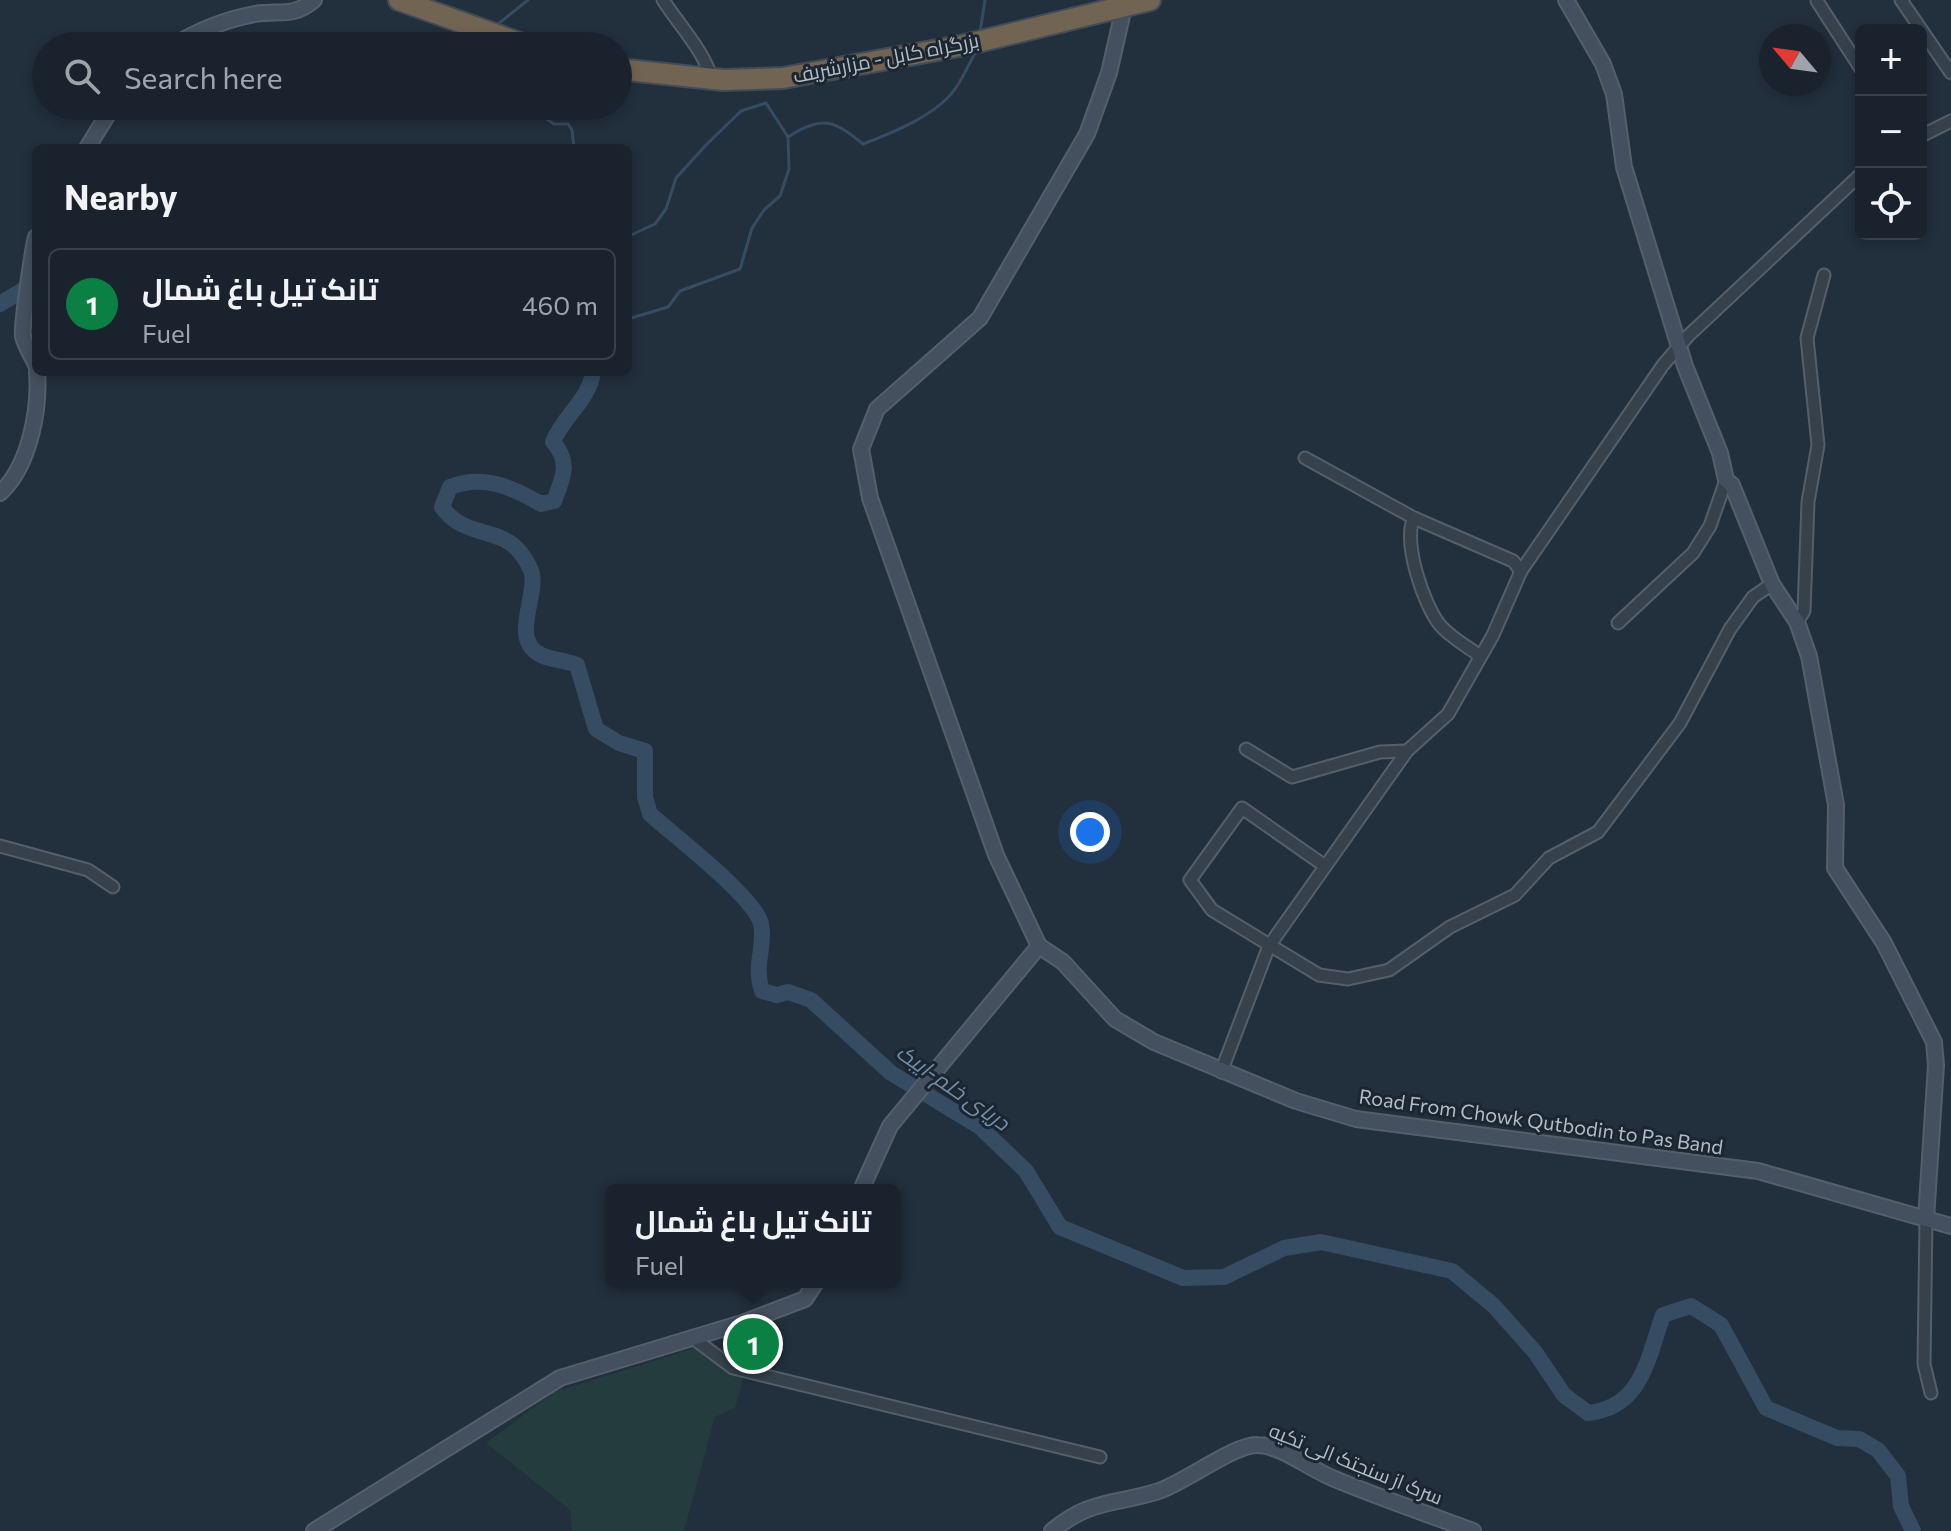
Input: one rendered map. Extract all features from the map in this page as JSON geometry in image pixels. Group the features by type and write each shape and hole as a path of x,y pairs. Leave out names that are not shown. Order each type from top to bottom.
{"highway":[{"path":"399,0 489,32"},
{"name":"بزرگراه کابل - مزارشریف","path":"632,71 712,80 783,78 965,45 1150,0"}],"main road":[{"path":"202,32 255,14 300,12 314,0"},
{"path":"1566,0 1603,64 1614,94 1624,167 1682,347 1685,366 1720,453 1726,480 1732,485 1772,584 1797,622 1809,656 1836,805 1835,868 1884,943 1934,1042 1936,1065 1926,1219"},
{"path":"864,1184 890,1126 1039,946 996,855 870,498 861,449 877,409 980,318 988,305 1087,134 1109,73 1124,7"},
{"path":"89,144 104,120"},
{"path":"32,265 29,296 22,318 23,336 32,356"},
{"path":"0,493 16,477 40,399 37,376"},
{"name":"Road From Chowk Qutbodin to Pas Band","path":"1039,946 1063,962 1115,1019 1154,1042 1221,1072 1356,1119 1758,1171 1951,1226"},
{"path":"314,1531 560,1378 693,1338 805,1299 812,1288"},
{"name":"سرک از سنجتک الی تکیه","path":"1052,1531 1068,1518 1098,1503 1138,1498 1164,1489 1208,1469 1235,1450 1258,1444 1354,1487 1473,1531"}],"street":[{"path":"663,0 696,51 707,62 712,80"},
{"path":"1901,0 1951,73"},
{"path":"1817,1 1855,60"},
{"path":"1927,133 1951,121"},
{"path":"1221,1072 1269,946 1407,751 1448,714 1493,635 1521,571 1663,365 1682,347 1688,336 1855,180"},
{"path":"1797,622 1804,611 1808,502 1818,445 1807,338 1824,275"},
{"path":"1305,458 1414,518 1513,561 1521,571"},
{"path":"1618,623 1693,553 1710,526 1726,480"},
{"path":"1414,518 1410,526 1413,556 1422,590 1440,625 1480,656"},
{"path":"1325,866 1242,808 1190,880 1212,910 1319,975 1348,979 1389,970 1450,927 1515,895 1549,858 1598,832 1680,723 1730,629 1753,597 1772,584"},
{"path":"1246,749 1292,777 1380,752 1407,751"},
{"path":"0,846 88,870 113,887"},
{"path":"1926,1219 1924,1364 1931,1393"},
{"path":"693,1338 733,1368 1100,1457"}],"green space":[{"path":"705,1345 744,1376 735,1408 715,1417 684,1531 572,1531 570,1510 486,1443 554,1392"}],"waterway":[{"path":"498,24 528,0"},
{"path":"980,32 985,0"},
{"path":"632,318 668,307 680,291 740,269 752,228 764,210 780,196 789,169 788,137 810,125 827,123 844,130 863,144 900,129 926,115 947,98 961,80 976,51"},
{"path":"632,235 655,224 666,209 676,178 741,111 766,103 788,137"},
{"path":"548,120 554,124 568,124 574,144"},
{"name":"دریای خلم-ایبک","path":"0,304 32,284"},
{"name":"دریای خلم-ایبک","path":"592,376 586,392 553,442 564,463 554,501 541,504 497,484 474,482 450,487 442,507 460,524 503,539 520,552 529,566 533,584 527,639 541,655 577,665 596,729 619,743 645,751 645,797 650,814 729,883 755,912 762,932 759,972 762,991 777,995 788,992 811,1000 891,1073 980,1127 1026,1171 1060,1227 1183,1278 1224,1277 1284,1248 1321,1242 1452,1271 1494,1306 1535,1352 1564,1395 1588,1413 1606,1409 1631,1391 1640,1379 1663,1315 1691,1306 1721,1325 1766,1408 1837,1438 1859,1439 1878,1450 1898,1476 1901,1506 1913,1531"}],"place":[{"name":"تانک تیل باغ شمال","path":"753,1344"}]}
